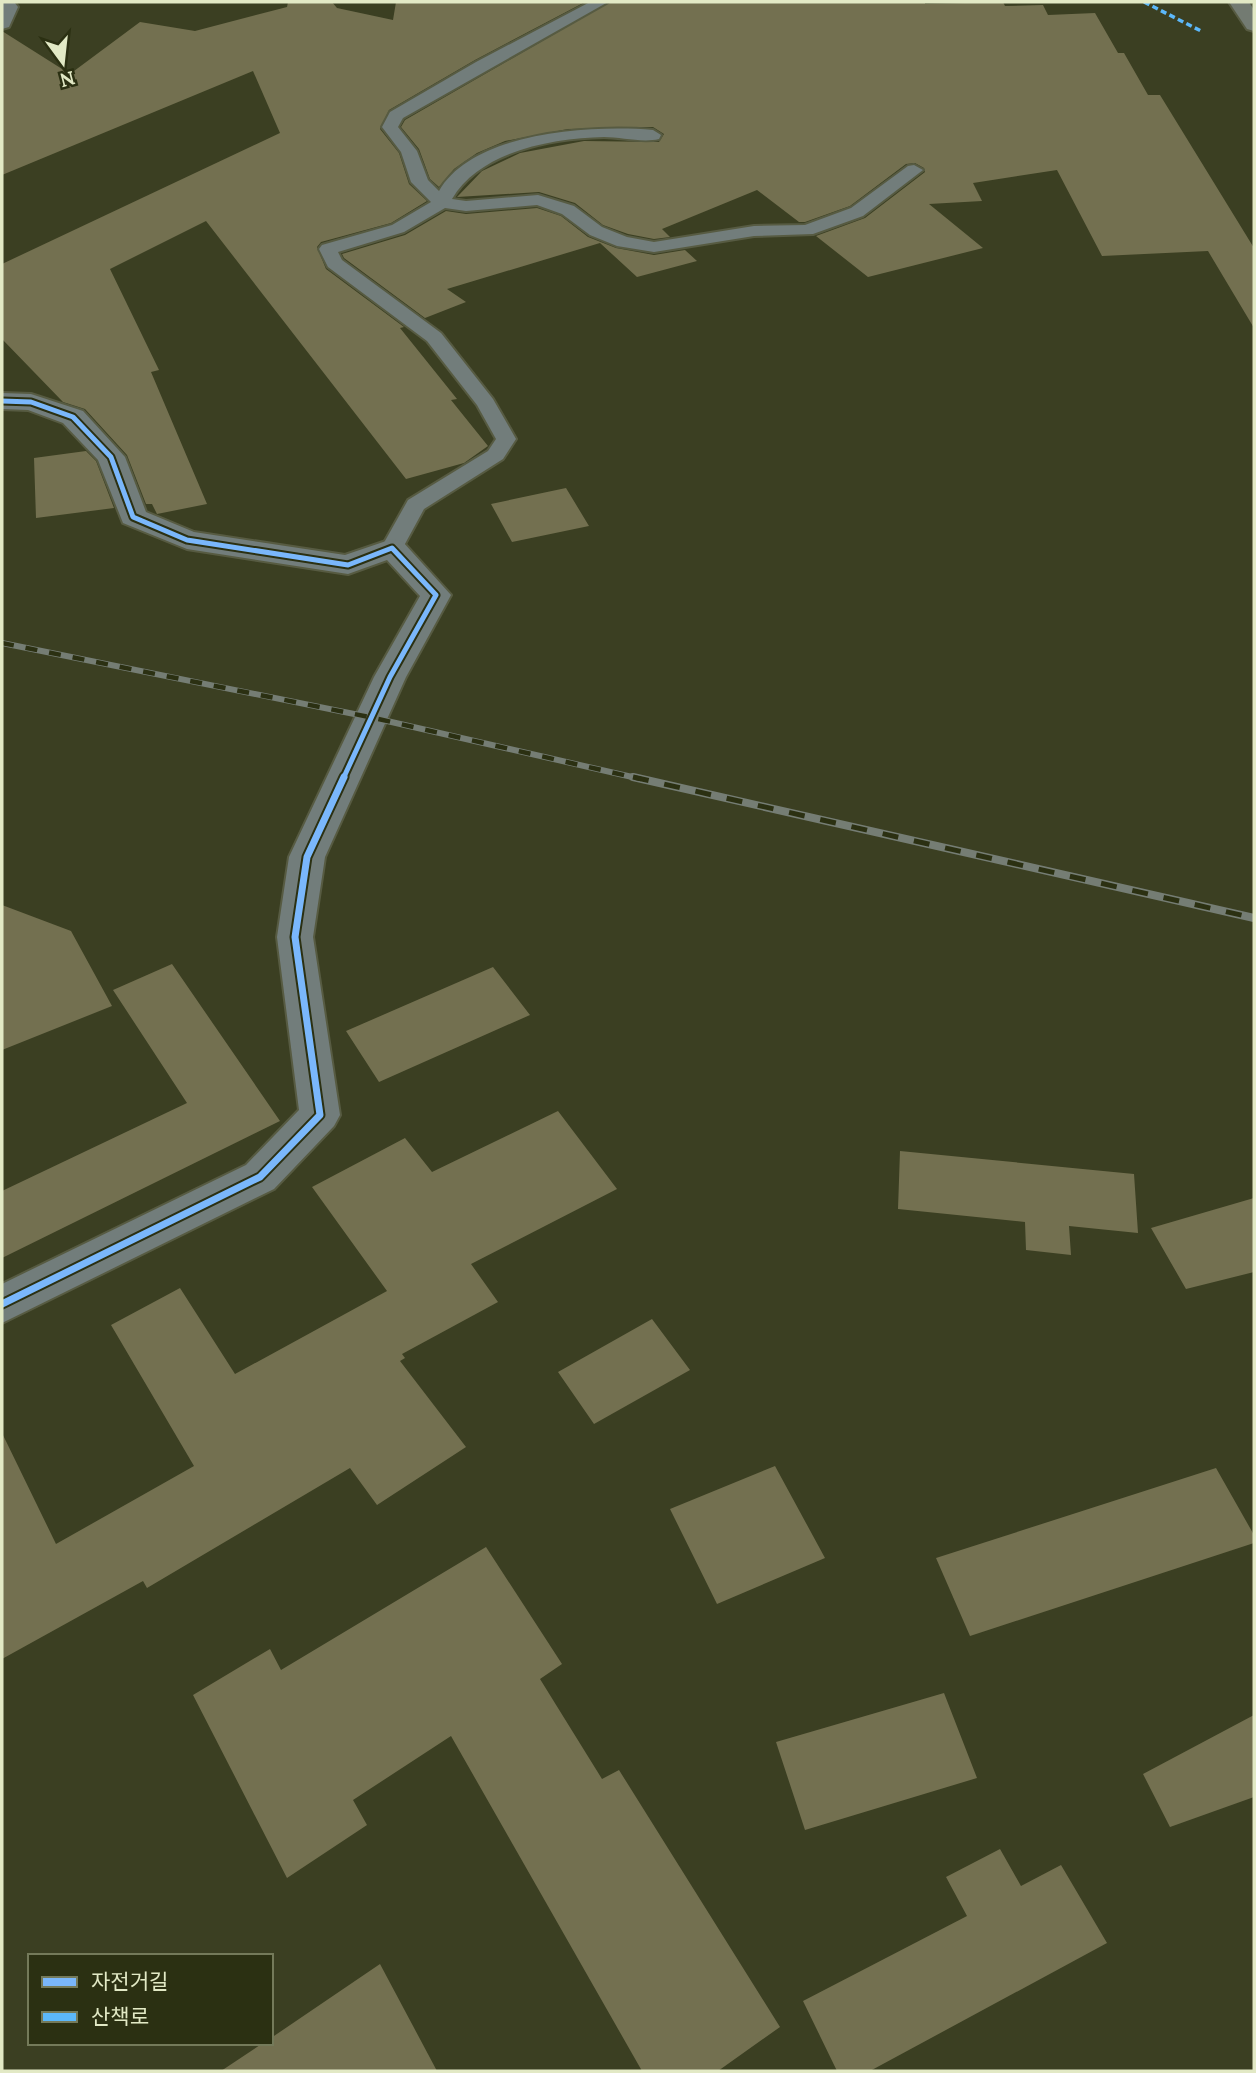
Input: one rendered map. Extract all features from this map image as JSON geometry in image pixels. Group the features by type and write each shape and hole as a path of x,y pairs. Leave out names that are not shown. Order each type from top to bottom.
{"main road":[{"path":"1239,2 1254,25"}],"street":[{"path":"2,401 31,402 73,417 111,457 133,516 187,540 348,565 392,548 436,595 390,677 307,857 295,937 320,1115 260,1177 2,1304"}],"lane":[{"path":"601,2 396,115 390,127 409,151 420,181 441,202 466,206 538,200 568,210 596,231 623,242 653,247 754,231 807,230 857,212 914,170"},
{"path":"392,548 416,505 496,455 506,439 486,403 434,337 334,263 328,249 416,220 441,202 455,179 480,162 519,144 618,131 653,135"}],"building":[{"path":"288,2 332,2 337,8 393,20 396,2 585,2 475,60 389,110 380,129 399,153 409,184 427,201 391,223 321,242 317,247 326,269 404,327 400,328 457,399 451,400 488,446 464,463 406,479 206,221 110,269 159,370 151,372 207,504 157,514 152,504 146,504 127,455 85,409 63,402 2,339 2,264 280,133 253,71 2,175 2,31 70,74 140,22 195,31 287,7"},
{"path":"610,2 1003,2 1005,6 1043,5 1048,15 1095,13 1118,53 1124,53 1148,95 1160,95 1254,248 1254,328 1208,251 1102,256 1057,170 973,183 982,201 929,204 983,248 868,277 816,236 865,218 925,172 924,168 915,163 906,164 850,206 805,222 799,222 757,190 662,229 670,237 654,239 603,225 575,203 539,192 457,197 482,171 520,153 584,141 659,142 664,134 653,127 568,129 505,141 477,153 454,169 439,187 430,179 419,149 401,127 405,120"},
{"path":"537,208 561,216 588,237 616,248 654,255 685,250 697,261 637,277 600,243 447,289 466,302 425,318 342,254 405,235 446,211 466,214"},
{"path":"86,451 96,461 114,508 36,518 34,458"},
{"path":"566,488 589,526 512,542 491,504"},
{"path":"2,905 71,931 112,1006 2,1050"},
{"path":"172,964 280,1121 2,1258 2,1191 187,1103 113,990"},
{"path":"493,967 530,1015 379,1082 346,1031"},
{"path":"558,1111 617,1189 471,1264 498,1302 402,1354 405,1358 400,1361 466,1447 377,1505 350,1468 147,1588 143,1581 2,1659 2,1433 56,1544 194,1466 111,1325 180,1288 235,1374 387,1291 312,1187 405,1138 432,1172"},
{"path":"900,1151 1134,1174 1138,1233 1069,1226 1071,1255 1026,1250 1025,1222 898,1209"},
{"path":"1254,1198 1254,1272 1186,1289 1151,1228"},
{"path":"652,1319 690,1370 594,1424 558,1372"},
{"path":"775,1466 825,1558 717,1604 670,1509"},
{"path":"1216,1468 1254,1535 1254,1543 970,1636 936,1558"},
{"path":"486,1547 562,1664 540,1679 602,1779 619,1770 780,2027 718,2071 642,2071 451,1736 353,1800 367,1825 287,1878 193,1695 270,1649 281,1670"},
{"path":"944,1693 977,1778 805,1830 776,1742"},
{"path":"1254,1715 1254,1797 1170,1827 1143,1774"},
{"path":"1000,1849 1021,1886 1061,1865 1107,1943 870,2071 837,2071 803,2001 967,1916 946,1877"},
{"path":"380,1964 437,2071 221,2071 260,2045 273,2045 273,2037"}],"railway":[{"path":"2,643 374,718 641,779"},
{"path":"633,777 1254,918"}],"marked path":[{"path":"1144,2 1203,32"}],"cycle path":[{"path":"2,401 31,402 73,417 111,457 133,517 187,540 348,565 392,548 436,595 390,677 307,857 295,937 320,1115 260,1177 2,1304"}]}
